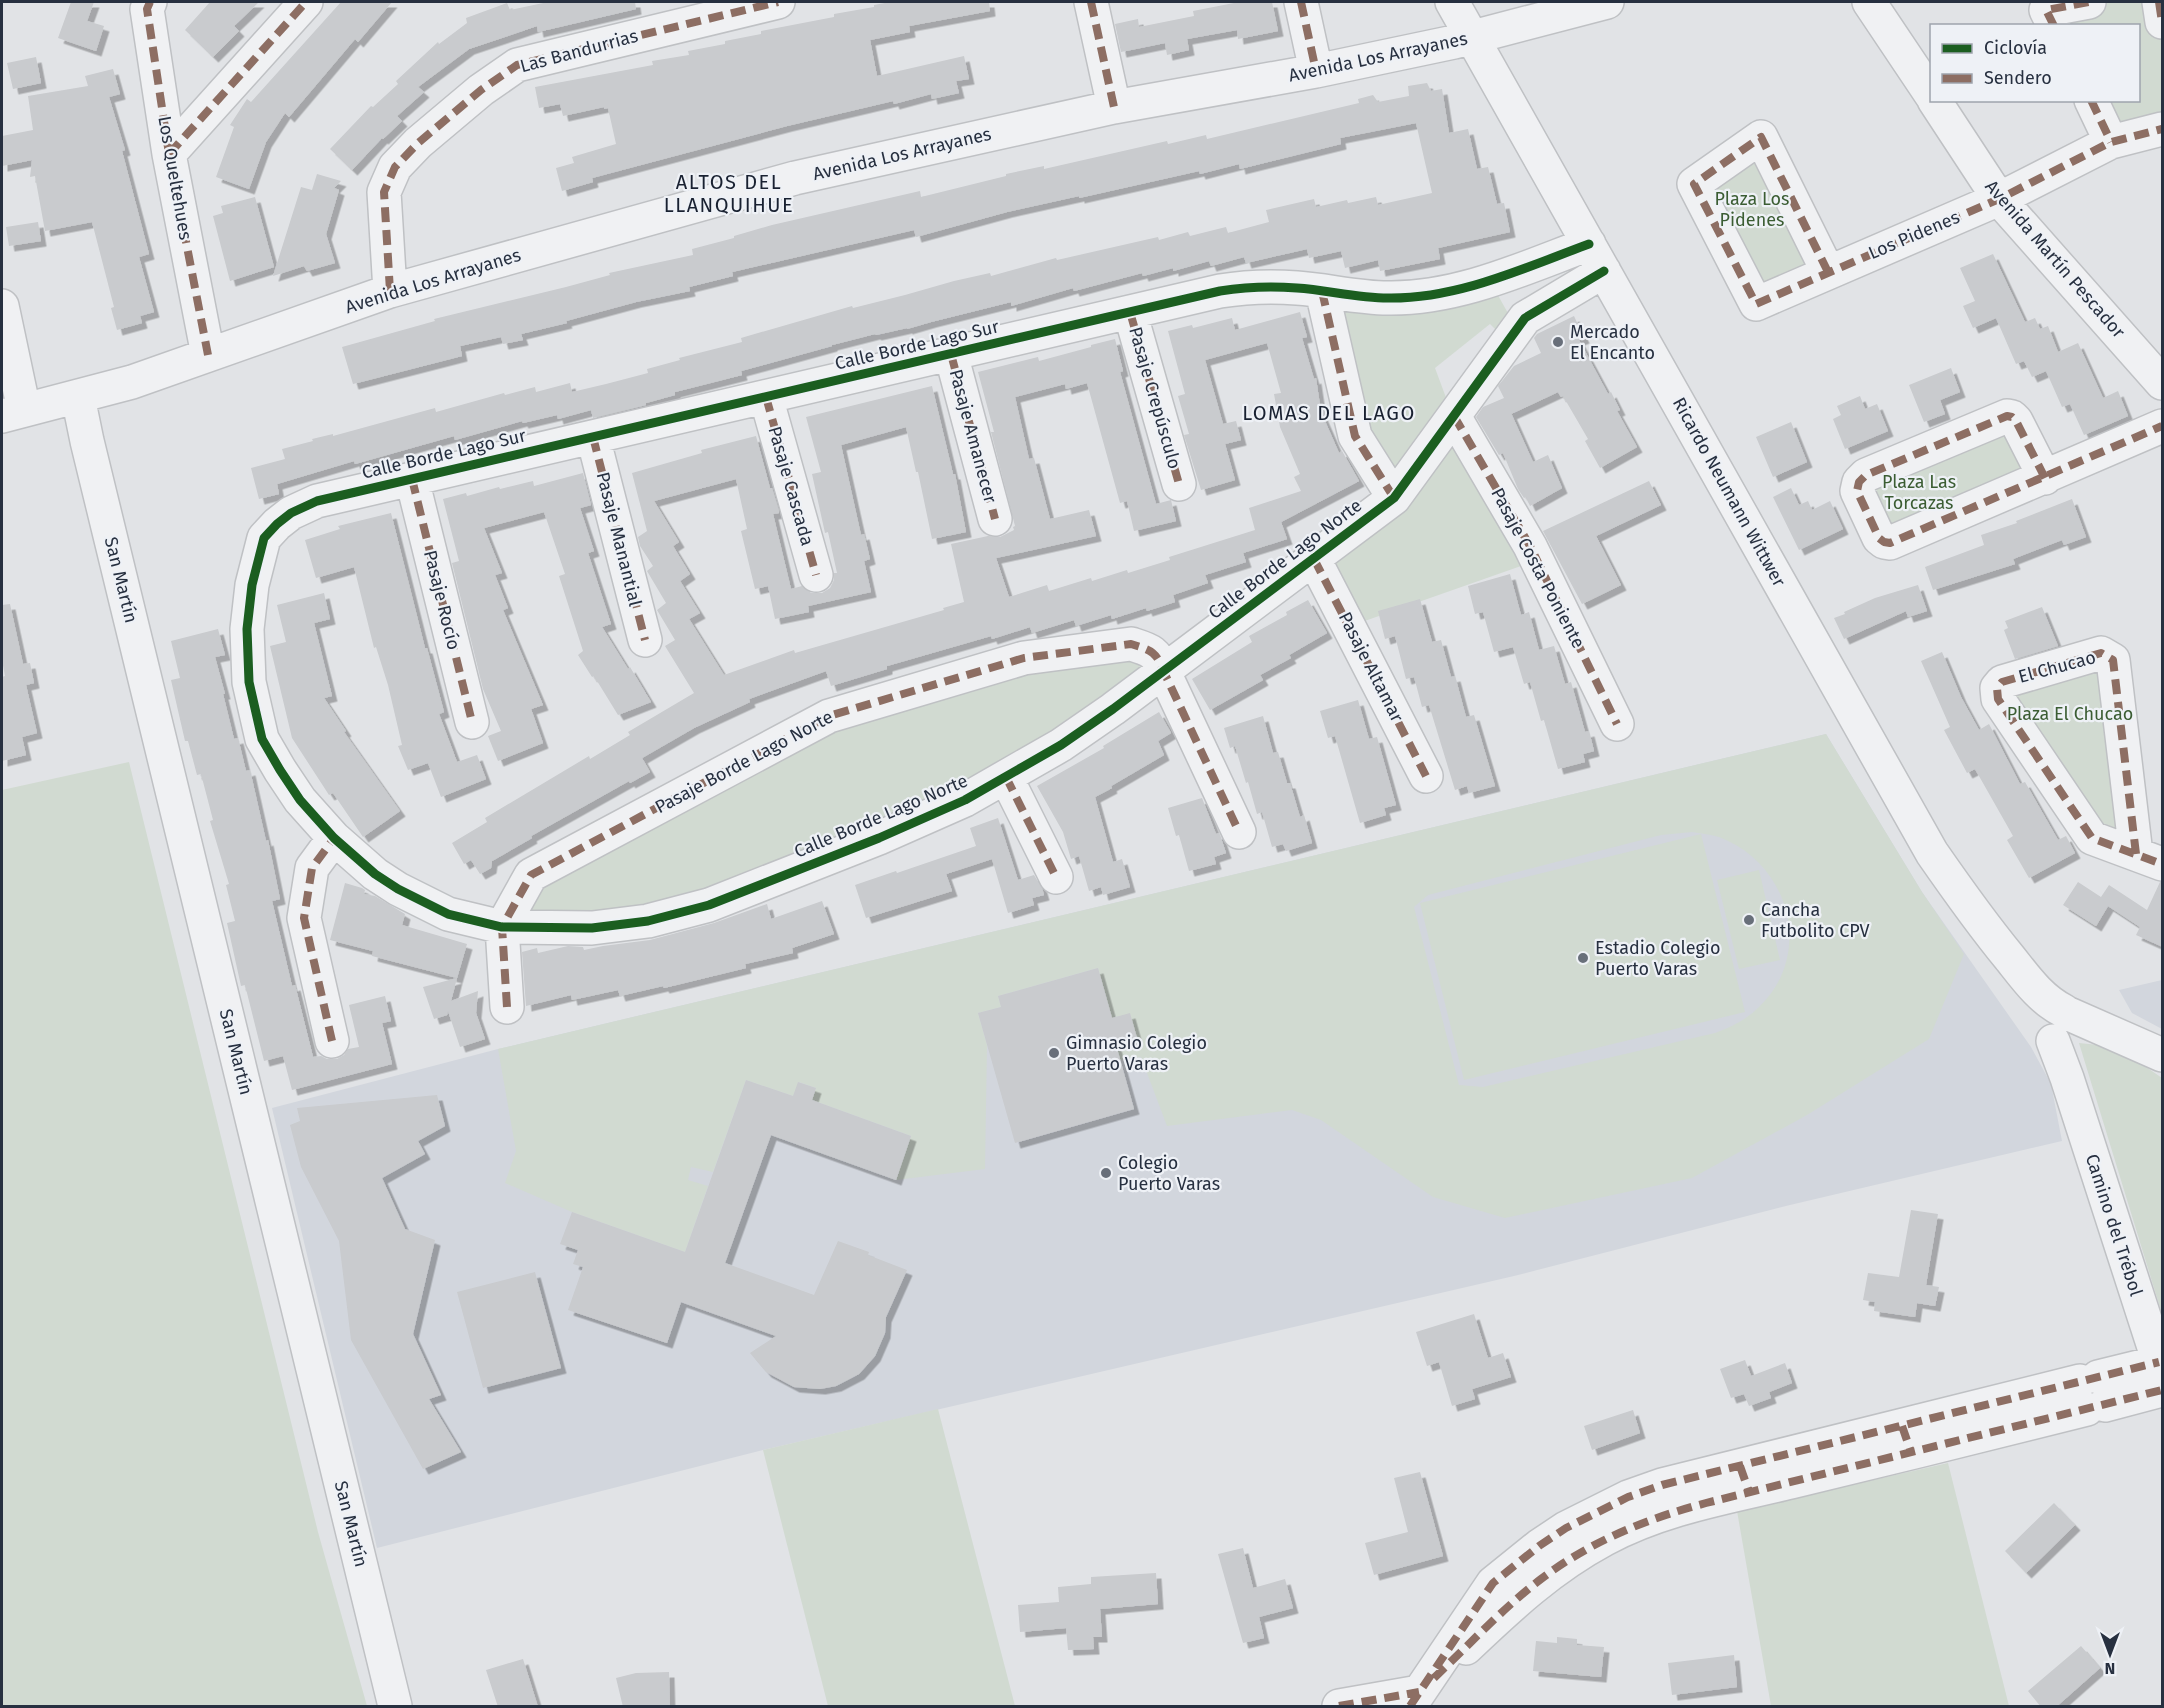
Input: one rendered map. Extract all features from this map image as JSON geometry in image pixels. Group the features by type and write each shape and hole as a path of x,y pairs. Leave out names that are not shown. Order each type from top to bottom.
{"street":[{"name":"Los Queltehues","path":"150,2 147,9 169,154 208,356"},
{"path":"169,154 306,2"},
{"name":"Las Bandurrias","path":"390,291 384,192 394,167 418,143 480,90 517,65 777,2"},
{"path":"1091,2 1114,107"},
{"path":"1300,2 1316,71"},
{"name":"Ricardo Neumann Wittwer","path":"1452,2 1932,853 1972,911 2022,973 2038,1002 2062,1027"},
{"name":"Avenida Los Arrayanes","path":"13,413 132,382 390,291 795,178 1114,107 1316,71 1472,38 1607,2"},
{"path":"1869,2 1930,93"},
{"path":"2053,24 2046,10 2089,2"},
{"path":"2159,2 2163,22"},
{"name":"Avenida Martín Pescador","path":"1935,102 1999,199 2163,383"},
{"path":"2092,102 2111,142"},
{"path":"1999,199 2111,142 2163,129"},
{"name":"Los Pidenes","path":"1828,272 1761,137 1694,184 1756,304 1999,199"},
{"name":"Calle Borde Lago Sur","path":"264,538 291,513 317,501 1202,294 1246,287 1272,286 1355,296 1388,298 1421,296 1449,292 1502,276 1597,257"},
{"name":"Calle Borde Lago Norte","path":"264,538 252,585 246,629 249,682 254,711 262,739 280,770 300,800 334,838 375,874 423,903 448,914 502,927 592,928 648,921 709,905 879,838 965,800 1061,745 1113,709 1394,498 1525,318 1597,257"},
{"path":"1502,276 1525,318"},
{"path":"1322,291 1355,436 1394,498"},
{"path":"2,306 13,413"},
{"name":"Pasaje Crepúsculo","path":"1130,312 1179,484"},
{"name":"Pasaje Amanecer","path":"951,354 995,519"},
{"name":"San Martín","path":"78,397 92,464 395,1707"},
{"name":"Pasaje Cascada","path":"766,397 816,575"},
{"name":"Pasaje Costa Poniente","path":"1454,416 1530,546 1617,724"},
{"path":"2045,478 2016,421 2007,416 1866,475 1857,491 1879,538 1890,543 2045,478 2163,426"},
{"name":"Pasaje Manantial","path":"593,437 645,640"},
{"name":"Pasaje Rocío","path":"412,479 472,722"},
{"name":"Pasaje Altamar","path":"1314,558 1426,776"},
{"name":"Pasaje Borde Lago Norte","path":"502,927 531,875 829,716 1024,658 1067,652 1131,644 1158,656 1239,832"},
{"name":"El Chucao","path":"2101,653 2113,660 2149,859 2092,838 1998,699 1997,688 2002,682 2101,653"},
{"path":"1006,777 1056,877"},
{"path":"332,1041 303,918 312,868 334,838"},
{"path":"502,927 507,1007"},
{"path":"2062,1027 2116,1035 2163,1055"},
{"name":"Camino del Trébol","path":"2062,1027 2067,1078 2161,1375"},
{"path":"1339,1707 1414,1699 1511,1605 1541,1579 1573,1557 1639,1523 1672,1512 1745,1479 2161,1375"}],"shaded area":[{"name":"Colegio Puerto Varas","path":"1826,734 1922,892 2031,1047 2051,1084 2062,1141 1790,1205 1514,1276 763,1450 377,1548 272,1108 498,1049"},
{"path":"2162,980 2162,1029 2132,1013 2119,990"}],"green space":[{"path":"2106,2 2155,2 2162,43 2162,126 2113,138 2095,102 2140,102 2140,24 2057,24 2051,13"},
{"name":"Plaza Los Pidenes","path":"1760,142 1824,270 1757,300 1697,186"},
{"path":"1495,290 1509,315 1498,332 1490,324 1435,368 1448,403 1394,482 1367,430 1335,306"},
{"name":"Plaza Las Torcazas","path":"2004,424 2029,478 1894,536 1872,479"},
{"path":"1455,430 1527,564 1359,623 1325,562"},
{"path":"1168,658 992,778 643,915 512,919 536,881 832,722 1026,665"},
{"name":"Plaza El Chucao","path":"2095,663 2107,672 2128,841 2098,831 2007,688"},
{"path":"1826,734 1922,892 1964,954 1929,1039 1807,1115 1692,1178 1505,1218 1433,1197 1321,1120 1292,1110 1167,1126 1141,1057 1120,1060 1116,1045 1137,1038 1130,1014 1112,1018 1098,968 998,996 1001,1007 978,1013 987,1045 985,1169 896,1180 911,1136 812,1100 816,1088 799,1082 793,1096 746,1080 713,1172 691,1167 688,1180 708,1186 685,1252 572,1212 505,1183 516,1151 498,1049","holes":["1692,832 1724,839 1750,855 1767,873 1780,894 1787,916 1789,940 1786,964 1776,987 1759,1007 1738,1023 1715,1033 1483,1087 1459,1085 1414,907 1428,895 1661,835"]},
{"path":"129,762 318,1532 367,1706 2,1706 2,790"},
{"name":"Estadio Colegio Puerto Varas","path":"1701,834 1745,1012 1464,1080 1420,903"},
{"name":"Cancha Futbolito CPV","path":"1759,870 1780,960 1739,969 1717,880"},
{"path":"2079,1043 2117,1047 2162,1078 2162,1314"},
{"path":"938,1409 1015,1706 828,1706 763,1450"},
{"path":"1948,1463 2009,1706 1771,1706 1737,1511"}],"building":[{"path":"71,2 94,2 87,21 104,26 96,51 58,38"},
{"path":"210,2 259,2 234,26 239,31 213,57 185,30"},
{"path":"341,2 392,2 358,42 355,39 289,117 285,113 266,142 249,189 216,177 234,127 230,125 247,99 251,102"},
{"path":"548,2 635,2 636,9 538,32 537,26 469,49 418,87 424,92 397,116 402,121 382,138 352,170 330,149 371,106 373,107 398,84 396,81 438,42 439,44 467,23 466,18 507,3 510,10"},
{"path":"890,2 989,2 990,11 909,26 910,32 870,40 877,76 964,56 969,79 956,81 959,93 932,99 931,94 894,104 893,101 787,126 592,178 593,182 562,191 556,168 574,163 572,157 616,144 608,108 563,116 560,104 539,108 535,87 653,65 652,61 689,55 688,51 725,44 725,41 761,34 761,31 834,17 834,14"},
{"path":"1239,2 1272,2 1278,31 1238,39 1237,30 1187,39 1189,50 1167,55 1165,43 1121,52 1115,24 1138,19 1139,27 1194,16 1193,11"},
{"path":"36,57 41,83 13,89 7,63"},
{"path":"113,69 120,94 109,97 125,150 122,151 149,254 139,257 154,312 140,316 142,323 117,330 111,308 114,307 92,222 45,231 35,176 30,177 32,160 2,166 2,136 33,130 28,96 88,86 85,76"},
{"path":"1427,83 1431,91 1442,89 1449,133 1468,129 1477,169 1488,167 1497,204 1504,203 1510,232 1438,248 1440,259 1380,271 1378,260 1345,268 1341,251 1309,258 1307,249 1246,263 1244,257 1211,266 1209,261 1173,271 1173,268 1143,276 1142,273 1074,291 1073,288 1011,306 1011,302 907,329 832,345 741,371 742,375 675,392 675,395 646,403 646,405 593,418 591,410 558,419 557,415 523,423 522,421 455,440 454,436 355,464 354,461 277,484 279,494 259,499 251,468 285,459 282,449 313,441 312,439 333,434 333,436 435,408 436,412 535,387 536,392 570,383 572,392 606,384 648,373 647,369 680,360 679,358 742,342 741,338 852,306 853,308 954,281 990,273 991,276 1056,258 1057,260 1158,237 1159,240 1188,232 1190,236 1226,227 1228,233 1269,222 1266,210 1314,199 1316,207 1347,200 1348,203 1376,197 1378,205 1432,193 1416,123 1340,138 1341,144 1240,169 1239,164 1200,174 1199,171 1007,212 916,237 914,230 732,272 733,276 689,287 690,291 636,302 521,334 523,340 503,344 501,337 460,346 462,356 353,384 342,347 435,321 434,319 566,287 610,275 609,273 693,255 692,249 772,225 920,191 921,197 1006,176 1006,174 1044,166 1044,169 1167,141 1168,144 1206,135 1207,139 1359,103 1358,99 1373,95 1378,102 1409,96 1408,86"},
{"path":"317,174 341,181 334,188 339,190 326,234 335,263 307,271 304,266 273,276 301,187 312,190"},
{"path":"255,197 274,267 230,281 213,216 223,213 221,206"},
{"path":"38,222 41,241 9,246 6,227"},
{"path":"1993,254 2025,322 2035,318 2040,329 2048,326 2058,352 2078,343 2103,398 2118,391 2128,416 2084,435 2070,404 2062,407 2046,371 2032,377 2024,361 2016,364 1996,318 1973,328 1963,306 1975,301 1960,268"},
{"path":"1300,312 1307,337 1302,338 1314,379 1316,378 1321,412 1339,453 1342,451 1359,481 1281,522 1287,539 1243,553 1246,562 1205,575 1208,583 1173,595 1175,602 1147,611 1146,608 1112,619 1111,615 1076,626 1074,620 1032,633 1030,627 992,639 991,636 887,666 887,669 831,686 826,671 749,699 750,702 694,728 642,758 650,772 630,783 629,781 531,836 532,838 492,861 491,868 480,874 471,860 464,864 452,843 487,822 485,818 589,756 590,759 630,735 628,732 694,693 665,646 675,640 657,610 666,603 647,571 653,566 640,546 638,537 647,531 632,473 702,453 701,450 756,436 770,488 772,488 779,511 773,514 791,589 802,586 811,593 822,593 830,588 834,580 834,573 837,573 828,532 825,533 812,474 821,472 806,417 932,386 953,474 955,474 966,532 932,539 906,427 841,445 861,535 864,534 870,559 864,561 871,592 808,606 809,612 775,619 768,586 755,589 741,531 747,529 736,479 654,501 679,542 673,546 690,574 680,581 700,613 689,619 724,675 794,650 795,653 944,610 943,608 964,602 951,544 988,536 1000,537 1014,530 1015,526 978,372 1038,357 1039,361 1115,339 1123,371 1120,372 1156,504 1171,500 1176,521 1134,531 1127,501 1120,503 1087,383 1066,389 1065,384 1015,397 1029,459 1034,458 1050,519 1089,510 1096,536 996,558 1009,597 1047,585 1049,591 1091,578 1092,581 1127,570 1128,573 1170,560 1169,557 1255,530 1249,508 1301,491 1294,477 1300,474 1280,427 1274,394 1281,393 1267,343 1205,360 1223,424 1236,421 1241,440 1225,444 1235,480 1201,490 1184,435 1189,434 1178,396 1185,394 1168,331 1192,325 1193,328 1232,318 1235,330"},
{"path":"1574,316 1584,338 1579,340 1608,394 1611,392 1620,410 1617,411 1637,447 1600,468 1585,441 1588,439 1563,396 1561,397 1558,392 1511,414 1533,462 1548,455 1562,488 1530,506 1526,497 1524,498 1518,489 1503,453 1499,455 1476,417 1483,407 1504,398 1498,386 1514,366 1541,353 1534,338 1537,334"},
{"path":"1951,368 1960,392 1940,400 1945,414 1924,422 1909,385"},
{"path":"1860,396 1865,409 1877,404 1888,431 1845,449 1833,419 1841,415 1837,406"},
{"path":"1791,422 1807,462 1773,477 1756,437"},
{"path":"583,473 591,505 580,508 594,551 588,553 611,624 602,627 651,702 618,715 578,655 583,651 559,576 565,574 544,512 484,528 502,573 495,575 508,608 503,610 543,705 531,709 543,743 498,761 488,736 501,731 483,689 452,563 459,561 443,499 533,481 534,486"},
{"path":"1649,481 1661,505 1596,536 1621,585 1582,604 1543,531"},
{"path":"1791,488 1799,505 1808,501 1812,510 1830,501 1843,529 1799,550 1773,497"},
{"path":"2072,499 2086,537 2064,545 2062,540 2013,559 2015,564 1933,590 1925,567 1984,545 1981,535 2017,523 2016,521"},
{"path":"391,513 425,648 427,648 444,712 439,714 457,762 477,755 486,779 441,797 428,763 408,770 398,746 402,745 388,685 376,647 374,648 354,567 316,578 305,540 340,529 338,526"},
{"path":"1510,574 1521,615 1529,612 1539,650 1554,646 1565,684 1571,682 1585,732 1589,731 1594,751 1583,754 1585,762 1558,769 1530,682 1524,684 1513,647 1494,652 1483,612 1475,614 1468,586"},
{"path":"1918,585 1927,611 1908,617 1906,611 1844,639 1834,618 1875,598"},
{"path":"324,593 330,619 314,623 332,696 324,698 346,731 344,732 400,811 363,837 333,793 329,795 292,738 270,646 286,642 277,605"},
{"path":"1420,599 1432,642 1441,640 1451,677 1455,676 1466,717 1474,715 1495,786 1469,793 1467,786 1455,790 1429,705 1422,707 1414,677 1406,679 1395,636 1385,639 1378,611"},
{"path":"1308,600 1327,633 1289,655 1291,658 1260,675 1263,680 1210,710 1192,679 1252,642 1249,636 1287,615 1286,612"},
{"path":"10,604 23,664 30,663 34,683 26,685 37,733 22,737 26,755 2,761 2,677 5,676 2,660 2,605"},
{"path":"2042,607 2058,646 2015,659 2004,630 2008,628 2005,621"},
{"path":"218,629 225,655 215,657 225,694 223,694 234,739 238,738 246,771 250,770 266,841 268,840 280,899 272,901 292,986 295,985 313,1057 337,1059 348,1049 359,1047 349,1005 385,996 391,1021 382,1023 392,1064 292,1090 283,1056 264,1061 245,985 241,986 227,923 235,921 226,885 229,884 210,821 213,820 201,774 197,775 188,741 185,741 171,680 180,678 171,641"},
{"path":"1942,652 1961,697 1979,730 1989,724 2020,784 2025,782 2058,840 2066,836 2075,853 2029,878 2007,840 2013,836 1975,769 1967,773 1944,730 1950,727 1921,661"},
{"path":"1358,700 1369,739 1377,737 1396,805 1384,808 1386,815 1360,823 1335,736 1328,738 1320,711"},
{"path":"1159,712 1171,733 1158,741 1164,755 1095,797 1113,862 1122,859 1130,887 1103,895 1101,887 1089,891 1079,856 1071,859 1063,832 1037,786 1104,748 1103,746"},
{"path":"1263,716 1273,753 1278,752 1287,783 1290,783 1300,817 1304,815 1312,843 1286,851 1283,844 1272,847 1262,812 1257,814 1235,746 1230,748 1224,728"},
{"path":"1202,798 1226,853 1214,857 1216,864 1189,871 1179,835 1176,836 1168,808"},
{"path":"998,818 1018,880 1034,875 1042,888 1044,895 1032,898 1034,905 1008,913 992,859 946,874 952,891 866,918 855,885 976,846 970,828"},
{"path":"2078,882 2101,897 2109,885 2147,910 2160,882 2163,882 2163,947 2136,935 2140,927 2108,906 2096,926 2063,905"},
{"path":"345,883 362,888 365,890 364,894 375,896 405,914 402,925 467,944 457,978 372,956 373,951 330,940"},
{"path":"822,901 834,934 792,948 793,953 745,964 746,968 664,988 663,986 620,996 618,990 572,1000 571,995 526,1006 522,952 537,948 538,953 568,946 583,947 584,950 650,940 714,923 767,904 771,919"},
{"name":"Gimnasio Colegio Puerto Varas","path":"1098,968 1112,1018 1130,1013 1137,1038 1116,1045 1134,1109 1015,1143 978,1013 1001,1007 998,996"},
{"path":"457,978 451,1001 478,991 476,1013 485,1039 460,1047 448,1011 447,1015 434,1019 423,987"},
{"path":"746,1080 793,1096 798,1082 816,1088 812,1100 911,1136 896,1180 771,1135 725,1263 814,1295 838,1241 869,1252 868,1255 907,1270 886,1317 885,1333 875,1356 859,1374 836,1386 820,1389 794,1387 766,1372 750,1353 776,1336 681,1302 667,1343 568,1310 583,1267 573,1264 578,1250 560,1244 572,1212 685,1252"},
{"path":"437,1095 445,1126 418,1141 425,1154 382,1178 405,1229 435,1240 413,1334 441,1395 429,1399 461,1452 423,1469 351,1340 339,1241 301,1167 290,1125 300,1121 297,1108"},
{"path":"1911,1210 1938,1214 1926,1285 1939,1287 1935,1306 1917,1303 1915,1317 1874,1311 1875,1302 1863,1300 1868,1273 1899,1277"},
{"path":"535,1272 561,1368 483,1388 457,1292"},
{"path":"1474,1314 1488,1358 1503,1353 1511,1377 1472,1389 1475,1399 1452,1406 1439,1362 1427,1366 1416,1332"},
{"path":"1745,1360 1751,1376 1785,1363 1792,1383 1769,1392 1771,1398 1749,1406 1744,1394 1731,1398 1720,1369"},
{"path":"1633,1410 1640,1433 1592,1450 1584,1426"},
{"path":"1420,1472 1443,1556 1374,1575 1365,1543 1408,1532 1394,1478"},
{"path":"2054,1503 2075,1525 2026,1573 2005,1551"},
{"path":"1243,1548 1253,1588 1285,1579 1293,1608 1259,1617 1264,1638 1243,1643 1218,1554"},
{"path":"1156,1573 1158,1604 1100,1609 1102,1637 1093,1637 1094,1649 1068,1650 1066,1628 1020,1632 1018,1605 1059,1602 1058,1587 1091,1584 1091,1577"},
{"path":"1557,1637 1577,1639 1577,1645 1604,1647 1601,1677 1533,1671 1536,1641 1557,1643"},
{"path":"2081,1646 2100,1668 2056,1707 2041,1707 2028,1691"},
{"path":"1734,1655 1737,1687 1672,1695 1668,1663"},
{"path":"523,1659 538,1707 498,1707 486,1670"},
{"path":"669,1672 670,1707 623,1707 616,1678 636,1673"}],"marked path":[{"path":"150,2 147,9 169,154 208,355"},
{"path":"169,154 306,2"},
{"path":"390,291 384,192 395,167 418,143 481,90 517,65 778,2"},
{"path":"1091,2 1114,107"},
{"path":"1301,2 1316,71"},
{"path":"2053,24 2046,10 2089,2"},
{"path":"2159,2 2162,22"},
{"path":"2092,102 2111,142"},
{"path":"1828,272 1761,137 1694,184 1756,304 1999,199 2111,142 2162,129"},
{"path":"1322,291 1355,436 1394,498"},
{"path":"1130,312 1179,484"},
{"path":"951,354 995,519"},
{"path":"766,397 816,575"},
{"path":"1454,416 1530,546 1617,724"},
{"path":"2045,478 2016,421 2007,416 1866,475 1859,482 1857,491 1879,538 1890,543 2162,426"},
{"path":"593,437 645,640"},
{"path":"412,479 472,722"},
{"path":"1314,559 1426,776"},
{"path":"507,1007 502,927 531,875 829,716 1024,658 1131,644 1152,652 1158,659 1239,832"},
{"path":"2136,854 2113,660 2101,653 2002,682 1997,688 1998,699 2092,838 2162,864"},
{"path":"1006,777 1056,877"},
{"path":"332,1041 304,918 312,868 334,838"},
{"path":"1410,1706 1493,1583 1539,1546 1566,1528 1628,1497 1662,1485 2159,1362"},
{"path":"1434,1678 1500,1614 1541,1579 1579,1553 1641,1524 1706,1503 2162,1390"},
{"path":"1902,1426 1911,1452"},
{"path":"1740,1466 1749,1492"},
{"path":"1339,1706 1419,1692"}],"cycle path":[{"path":"1589,244 1465,288 1414,297 1376,298 1278,287 1220,291 317,501 291,513 264,538 252,585 247,629 249,682 262,739 300,800 334,838 375,874 398,889 448,914 502,927 592,928 648,921 709,905 879,838 965,800 1061,745 1113,709 1394,498 1525,318 1604,271"}],"place":[{"name":"Mercado El Encanto","path":"1558,342"},
{"name":"Cancha Futbolito CPV","path":"1749,920"},
{"name":"Estadio Colegio Puerto Varas","path":"1583,958"},
{"name":"Gimnasio Colegio Puerto Varas","path":"1054,1053"},
{"name":"Colegio Puerto Varas","path":"1106,1173"}],"district":[{"name":"ALTOS DEL LLANQUIHUE","path":"729,194"},
{"name":"LOMAS DEL LAGO","path":"1329,413"}]}
